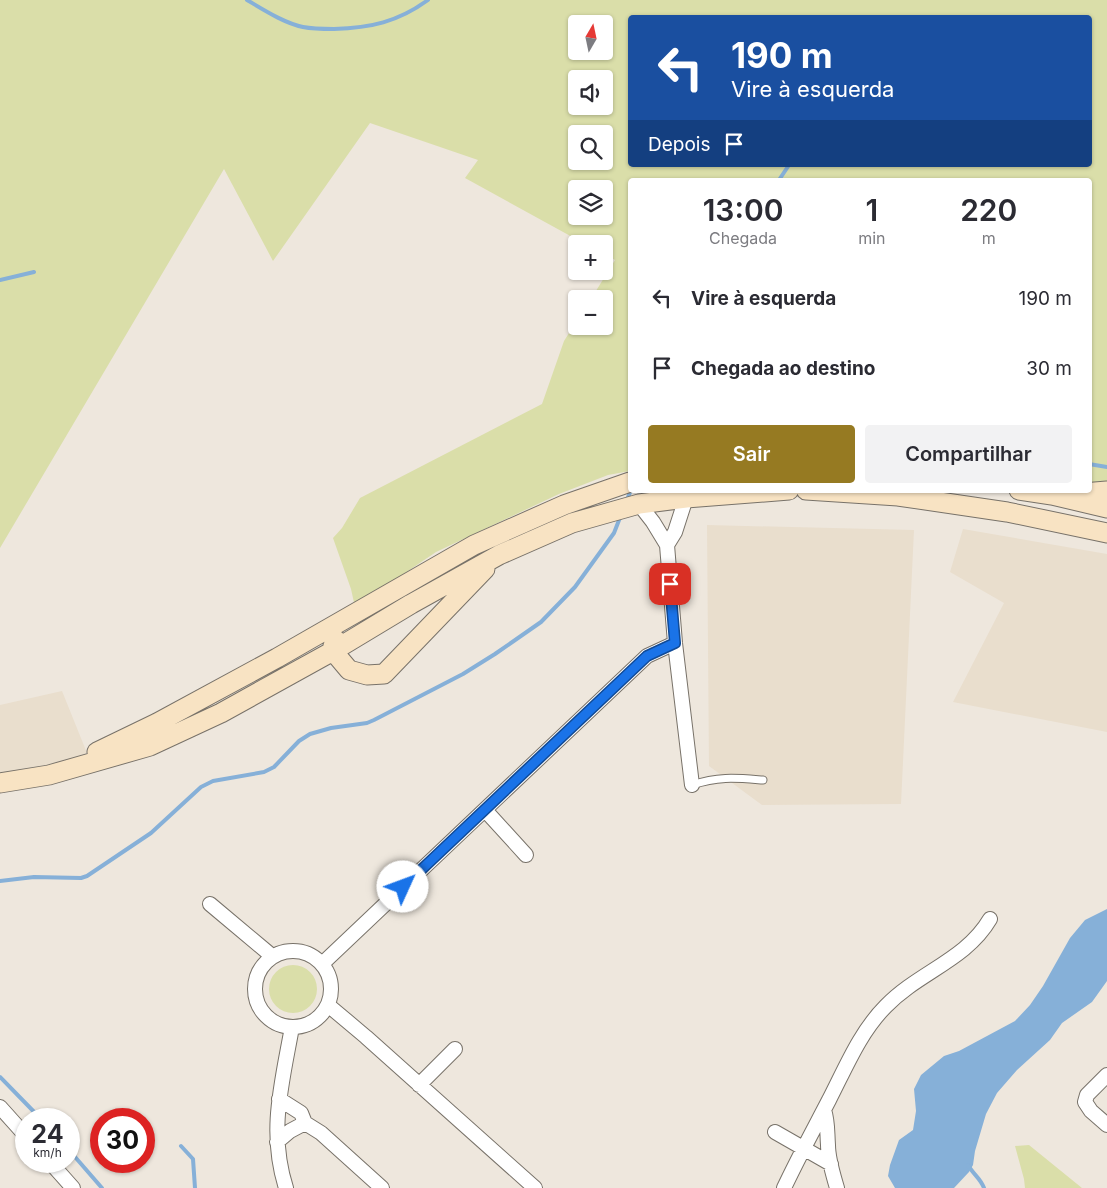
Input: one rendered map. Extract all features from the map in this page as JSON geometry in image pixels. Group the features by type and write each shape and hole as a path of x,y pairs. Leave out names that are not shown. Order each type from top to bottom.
{"main road":[{"path":"49,775 157,723 277,658 474,545 564,505 628,483"},
{"path":"1092,492 1107,491"},
{"path":"0,783 49,775 150,746 221,714 334,652 411,604 499,554 572,523 639,504 750,493"},
{"path":"852,493 898,496 1007,512 1107,532"},
{"path":"1039,493 1107,508"},
{"path":"1052,495 1080,493"},
{"path":"401,587 334,641 334,652 349,670 368,675 384,674 499,554"}],"street":[{"path":"668,545 675,532 686,498"},
{"path":"639,504 668,545 675,643 692,785"},
{"path":"322,964 647,656 675,643"},
{"path":"485,810 526,855"},
{"path":"210,904 272,956"},
{"path":"784,1188 865,1030 887,1005 916,981 966,948 983,931 990,919"},
{"path":"293,950 314,956 322,964 328,973 331,994 328,1005 322,1014 303,1026 292,1027 281,1025 263,1014 257,1004 254,988 257,972 272,956 282,951 293,950"},
{"path":"328,1005 535,1188"},
{"path":"286,1188 277,1142 279,1099 292,1027"},
{"path":"420,1085 455,1049"},
{"path":"1107,1075 1087,1095 1086,1102 1091,1111 1107,1125"},
{"path":"279,1099 301,1113 305,1123 321,1133 382,1188"},
{"path":"0,1107 15,1124"},
{"path":"824,1110 828,1122 828,1146 837,1188"},
{"path":"277,1142 290,1131 305,1123"},
{"path":"775,1132 831,1164"},
{"path":"60,1173 73,1188"}],"lane":[{"path":"692,785 721,777 763,780"}],"shaded area":[{"path":"707,525 914,530 901,804 762,805 709,766"},
{"path":"963,529 1107,554 1107,732 953,702 1004,603 950,572"},
{"path":"62,691 87,753 58,765 0,776 0,705"}],"green space":[{"path":"0,0 1107,0 1107,494 1092,491 1092,178 628,178 628,471 608,475 559,494 436,552 355,607 351,589 333,538 342,528 360,498 542,404 564,341 568,335 613,335 613,290 597,290 603,280 613,280 613,263 615,260 613,259 613,235 569,235 465,178 478,160 370,123 273,261 224,169 0,548"},
{"path":"288,965 298,965 310,972 317,984 317,994 310,1006 298,1013 288,1013 280,1009 273,1002 269,994 269,984 273,976 280,969"},
{"path":"1029,1145 1082,1188 1025,1188 1015,1146"}],"water":[{"path":"1107,909 1107,981 1092,1002 1062,1023 1050,1040 1017,1070 997,1093 986,1114 975,1151 973,1165 969,1172 954,1188 895,1188 888,1176 890,1165 899,1140 913,1130 916,1111 914,1089 921,1075 944,1056 959,1051 1015,1021 1030,1005 1043,986 1070,938 1085,920"}],"waterway":[{"path":"247,0 274,16 296,25 334,29 360,27 395,19 428,0"},
{"path":"780,178 788,167"},
{"path":"0,280 34,272"},
{"path":"1092,464 1107,467"},
{"path":"626,502 630,493"},
{"path":"0,881 34,877 81,878 87,876 151,833 201,787 213,781 264,772 274,767 299,741 310,734 331,728 367,723 463,674 541,622 575,587 614,533 621,515"},
{"path":"0,1077 30,1108"},
{"path":"181,1146 193,1159 195,1188"},
{"path":"80,1163 102,1188"},
{"path":"968,1165 984,1188"}],"route":[{"path":"403,887 647,656 675,643 670,584"}]}
